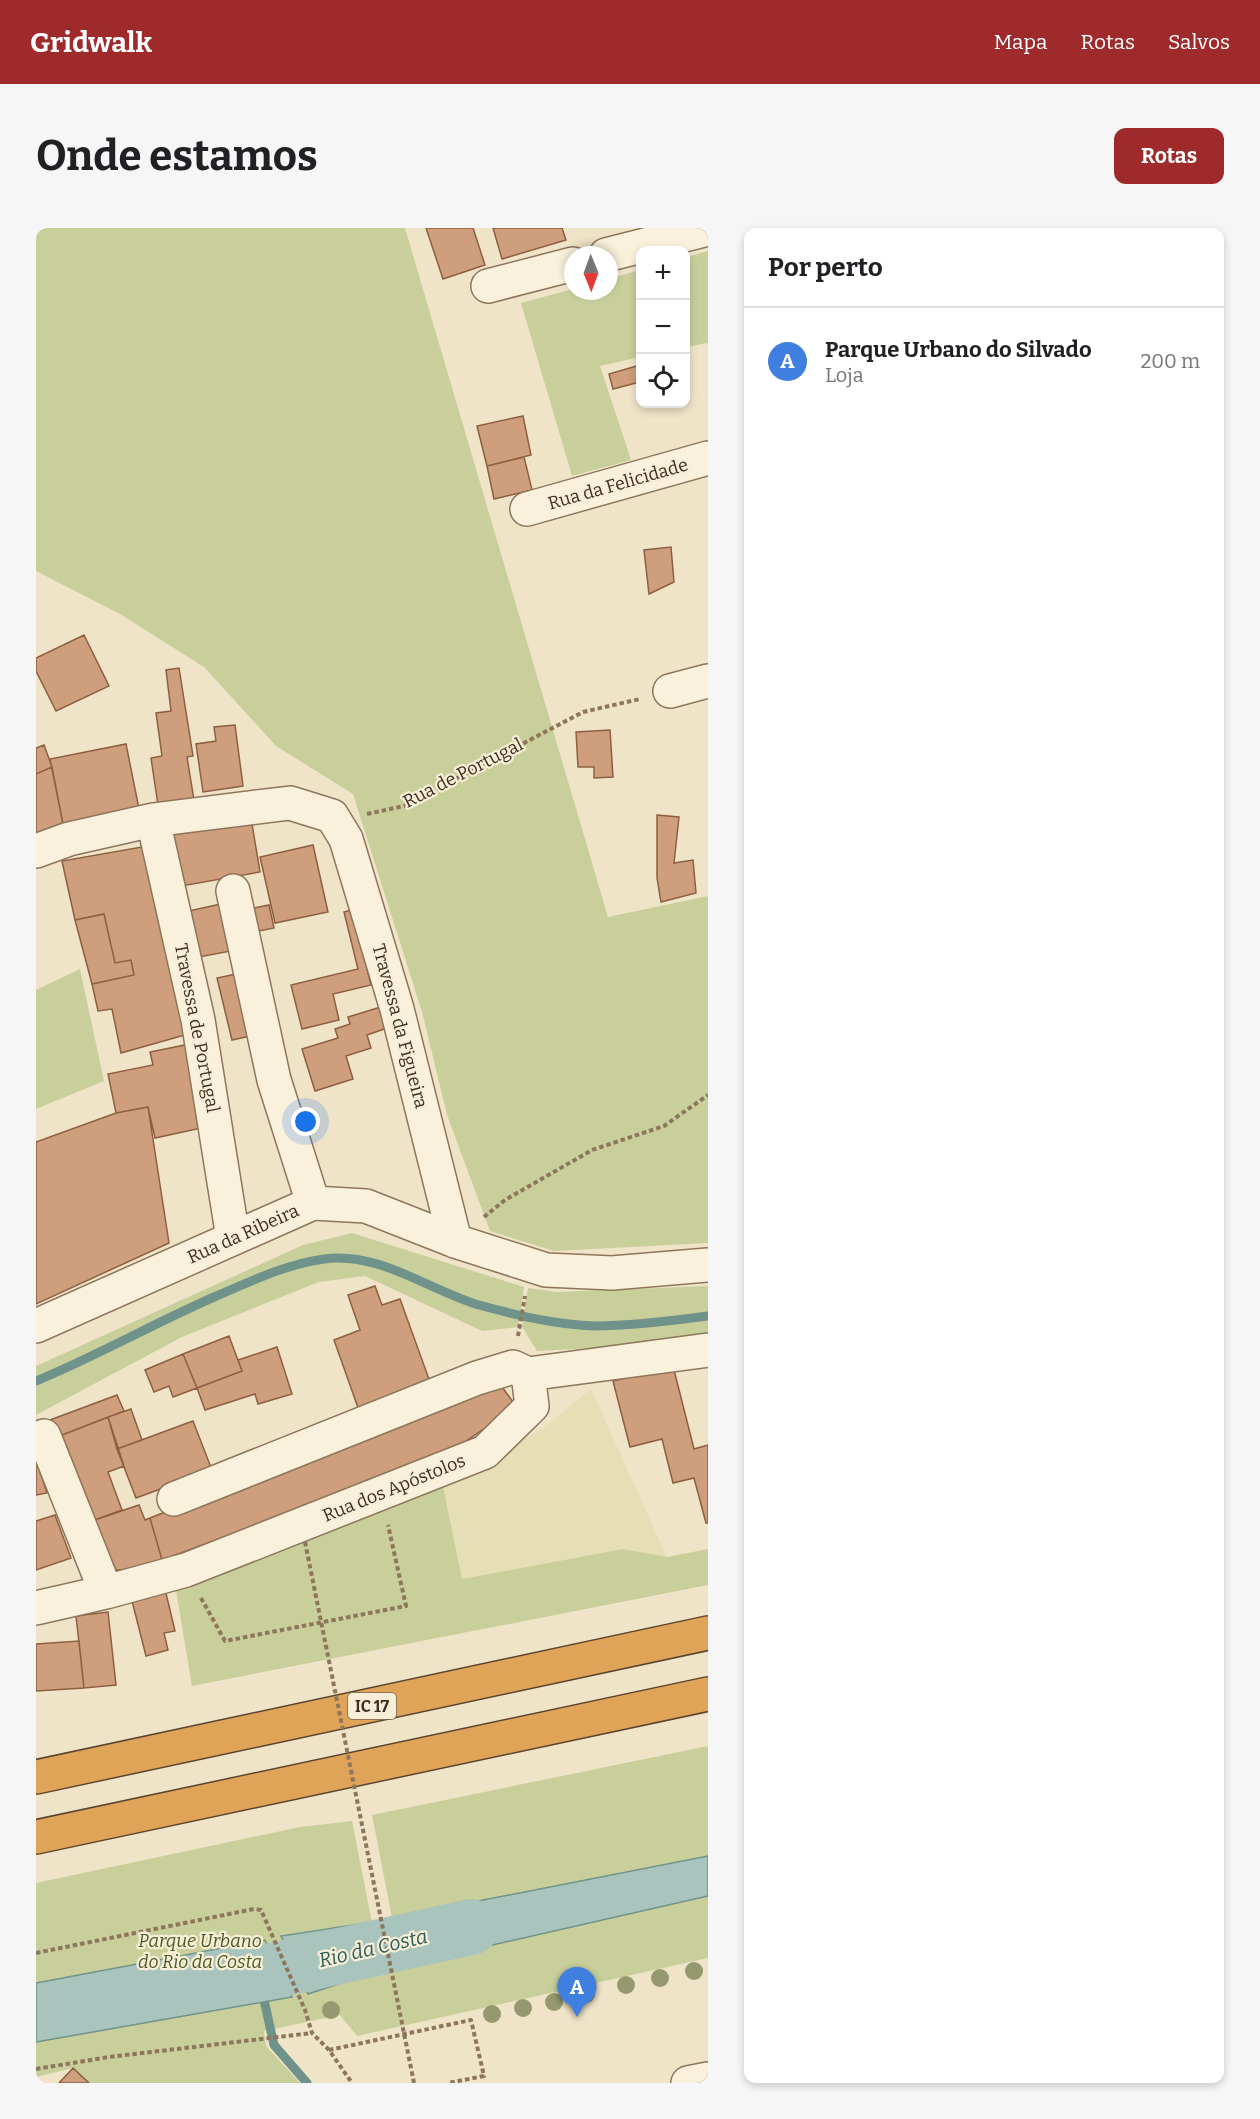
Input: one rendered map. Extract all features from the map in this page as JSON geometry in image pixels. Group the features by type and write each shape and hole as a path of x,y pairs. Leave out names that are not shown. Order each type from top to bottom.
{"highway":[{"name":"IC 17","path":"36,1777 708,1634"},
{"path":"36,1837 708,1694"}],"street":[{"path":"618,252 708,228"},
{"path":"488,286 564,266"},
{"name":"Rua da Felicidade","path":"528,509 708,458"},
{"path":"670,692 708,681"},
{"path":"36,851 69,839 153,820 290,803 332,816"},
{"name":"Travessa da Figueira","path":"332,816 346,839 397,1009 455,1241"},
{"name":"Travessa de Portugal","path":"153,820 198,1020 233,1238"},
{"path":"233,891 274,1080 313,1203"},
{"name":"Rua da Ribeira","path":"36,1326 313,1203 366,1206 455,1241 529,1266 566,1272 612,1273 708,1265"},
{"path":"174,1499 477,1378 513,1367 528,1374 708,1350"},
{"name":"Rua dos Apóstolos","path":"36,1608 186,1570 485,1452 532,1406 528,1374"},
{"path":"44,1436 106,1592"},
{"path":"688,2083 708,2079"}],"path":[{"name":"Rua de Portugal","path":"332,816 364,814 404,806 583,712 670,692"},
{"path":"455,1241 505,1200 592,1150 664,1126 708,1095"},
{"path":"518,1335 526,1287"},
{"path":"186,1570 225,1641 406,1606 389,1525 379,1527"},
{"path":"316,1540 305,1542 414,2083"},
{"path":"36,1953 254,1909 261,1910 305,2010 312,2033 329,2050 352,2083"},
{"path":"329,2050 471,2020 484,2076 448,2083"},
{"path":"36,2069 108,2057 312,2033"}],"shaded area":[{"path":"591,1389 667,1557 623,1549 462,1579 443,1486 543,1428"}],"green space":[{"path":"36,228 405,228 608,917 708,896 708,1243 554,1251 490,1231 447,1115 422,1012 353,794 276,746 204,667 120,614 36,571"},
{"path":"708,251 708,343 690,346 690,300 690,256"},
{"path":"636,271 636,358 600,366 631,460 572,476 521,303 564,291 564,300 618,300 618,276"},
{"path":"80,969 104,1081 36,1109 36,990"},
{"path":"352,1233 524,1287 518,1327 482,1331 365,1276 319,1282 182,1337 36,1415 36,1366 303,1245"},
{"path":"708,1286 708,1337 537,1351 522,1327 528,1288 557,1292"},
{"path":"443,1486 462,1579 623,1549 667,1557 708,1549 708,1585 192,1686 175,1584"},
{"path":"708,1746 708,1856 392,1918 372,1815"},
{"name":"Parque Urbano do Rio da Costa","path":"352,1821 372,1922 321,1930 330,1986 381,1970 708,1896 708,1958 357,2036 340,2015 264,2031 266,2046 300,2083 89,2083 73,2068 36,2077 36,1883 300,1827"}],"water":[{"path":"708,1856 708,1896 400,1966 392,1918"},
{"path":"372,1922 381,1970 308,1994 281,1936"},
{"path":"265,1940 292,1997 36,2042 36,1983"}],"building":[{"path":"426,228 473,228 485,265 443,279"},
{"path":"493,228 562,228 566,240 502,259"},
{"path":"636,366 636,383 613,389 609,374"},
{"path":"523,416 531,455 487,466 477,426"},
{"path":"524,457 532,490 494,499 487,466"},
{"path":"671,547 674,582 649,594 644,550"},
{"path":"84,635 109,686 56,711 36,671 36,658"},
{"path":"179,668 193,756 187,757 194,800 158,805 151,758 162,756 156,713 171,711 166,670"},
{"path":"235,725 243,786 203,792 196,744 216,741 214,727"},
{"path":"610,730 613,777 594,778 594,767 578,767 576,732"},
{"path":"126,744 139,809 63,824 50,759"},
{"path":"44,745 52,767 36,774 36,748"},
{"path":"52,767 63,824 36,835 36,774"},
{"path":"657,815 679,817 674,863 693,860 696,893 661,902 657,878"},
{"path":"251,818 260,872 176,887 167,833"},
{"path":"153,845 192,1033 121,1053 112,1009 98,1011 92,984 134,975 131,960 115,963 104,914 75,920 62,861"},
{"path":"313,845 328,912 275,923 260,857"},
{"path":"221,904 231,951 194,958 184,912"},
{"path":"269,905 274,928 249,933 244,910"},
{"path":"352,910 371,985 333,994 339,1020 302,1029 291,985 358,969 344,912"},
{"path":"104,914 115,963 131,960 134,975 92,984 75,920"},
{"path":"241,973 255,1035 232,1040 217,978"},
{"path":"384,1006 390,1027 367,1035 371,1048 346,1056 353,1079 315,1091 302,1049 338,1038 335,1029 350,1024 348,1017"},
{"path":"190,1044 206,1127 155,1138 148,1107 116,1113 108,1074 153,1065 150,1052"},
{"path":"148,1107 169,1243 36,1304 36,1142 116,1113"},
{"path":"375,1286 382,1305 400,1299 434,1393 362,1419 334,1340 360,1330 348,1295"},
{"path":"229,1336 242,1371 197,1388 183,1354"},
{"path":"277,1347 292,1394 258,1404 255,1394 205,1410 197,1388 242,1371 238,1360"},
{"path":"183,1354 197,1388 173,1397 169,1386 154,1392 145,1370"},
{"path":"673,1366 694,1449 708,1445 708,1523 706,1523 694,1478 673,1483 662,1439 630,1447 613,1381"},
{"path":"497,1380 513,1402 494,1422 460,1445 373,1482 162,1560 150,1518"},
{"path":"117,1395 124,1411 57,1437 50,1420"},
{"path":"131,1409 142,1440 117,1449 108,1417"},
{"path":"108,1417 124,1466 108,1472 122,1510 89,1522 57,1437"},
{"path":"193,1421 212,1470 136,1498 117,1449"},
{"path":"36,1459 47,1493 36,1495"},
{"path":"139,1505 145,1520 150,1518 162,1560 123,1570 112,1570 89,1522"},
{"path":"55,1515 71,1558 36,1570 36,1521"},
{"path":"164,1585 175,1631 164,1633 168,1650 146,1656 130,1593"},
{"path":"108,1612 116,1685 84,1688 76,1616"},
{"path":"79,1641 84,1688 36,1691 36,1644"},
{"path":"73,2068 89,2083 59,2083"}],"waterway":[{"path":"36,1381 246,1283 284,1269 324,1259 344,1258 384,1266 479,1305 551,1322 609,1326 708,1316"},
{"name":"Rio da Costa","path":"204,1980 258,1974 471,1927"},
{"path":"262,1991 274,2045 307,2083"}],"place":[{"name":"Parque Urbano do Silvado","path":"577,2017"}]}
